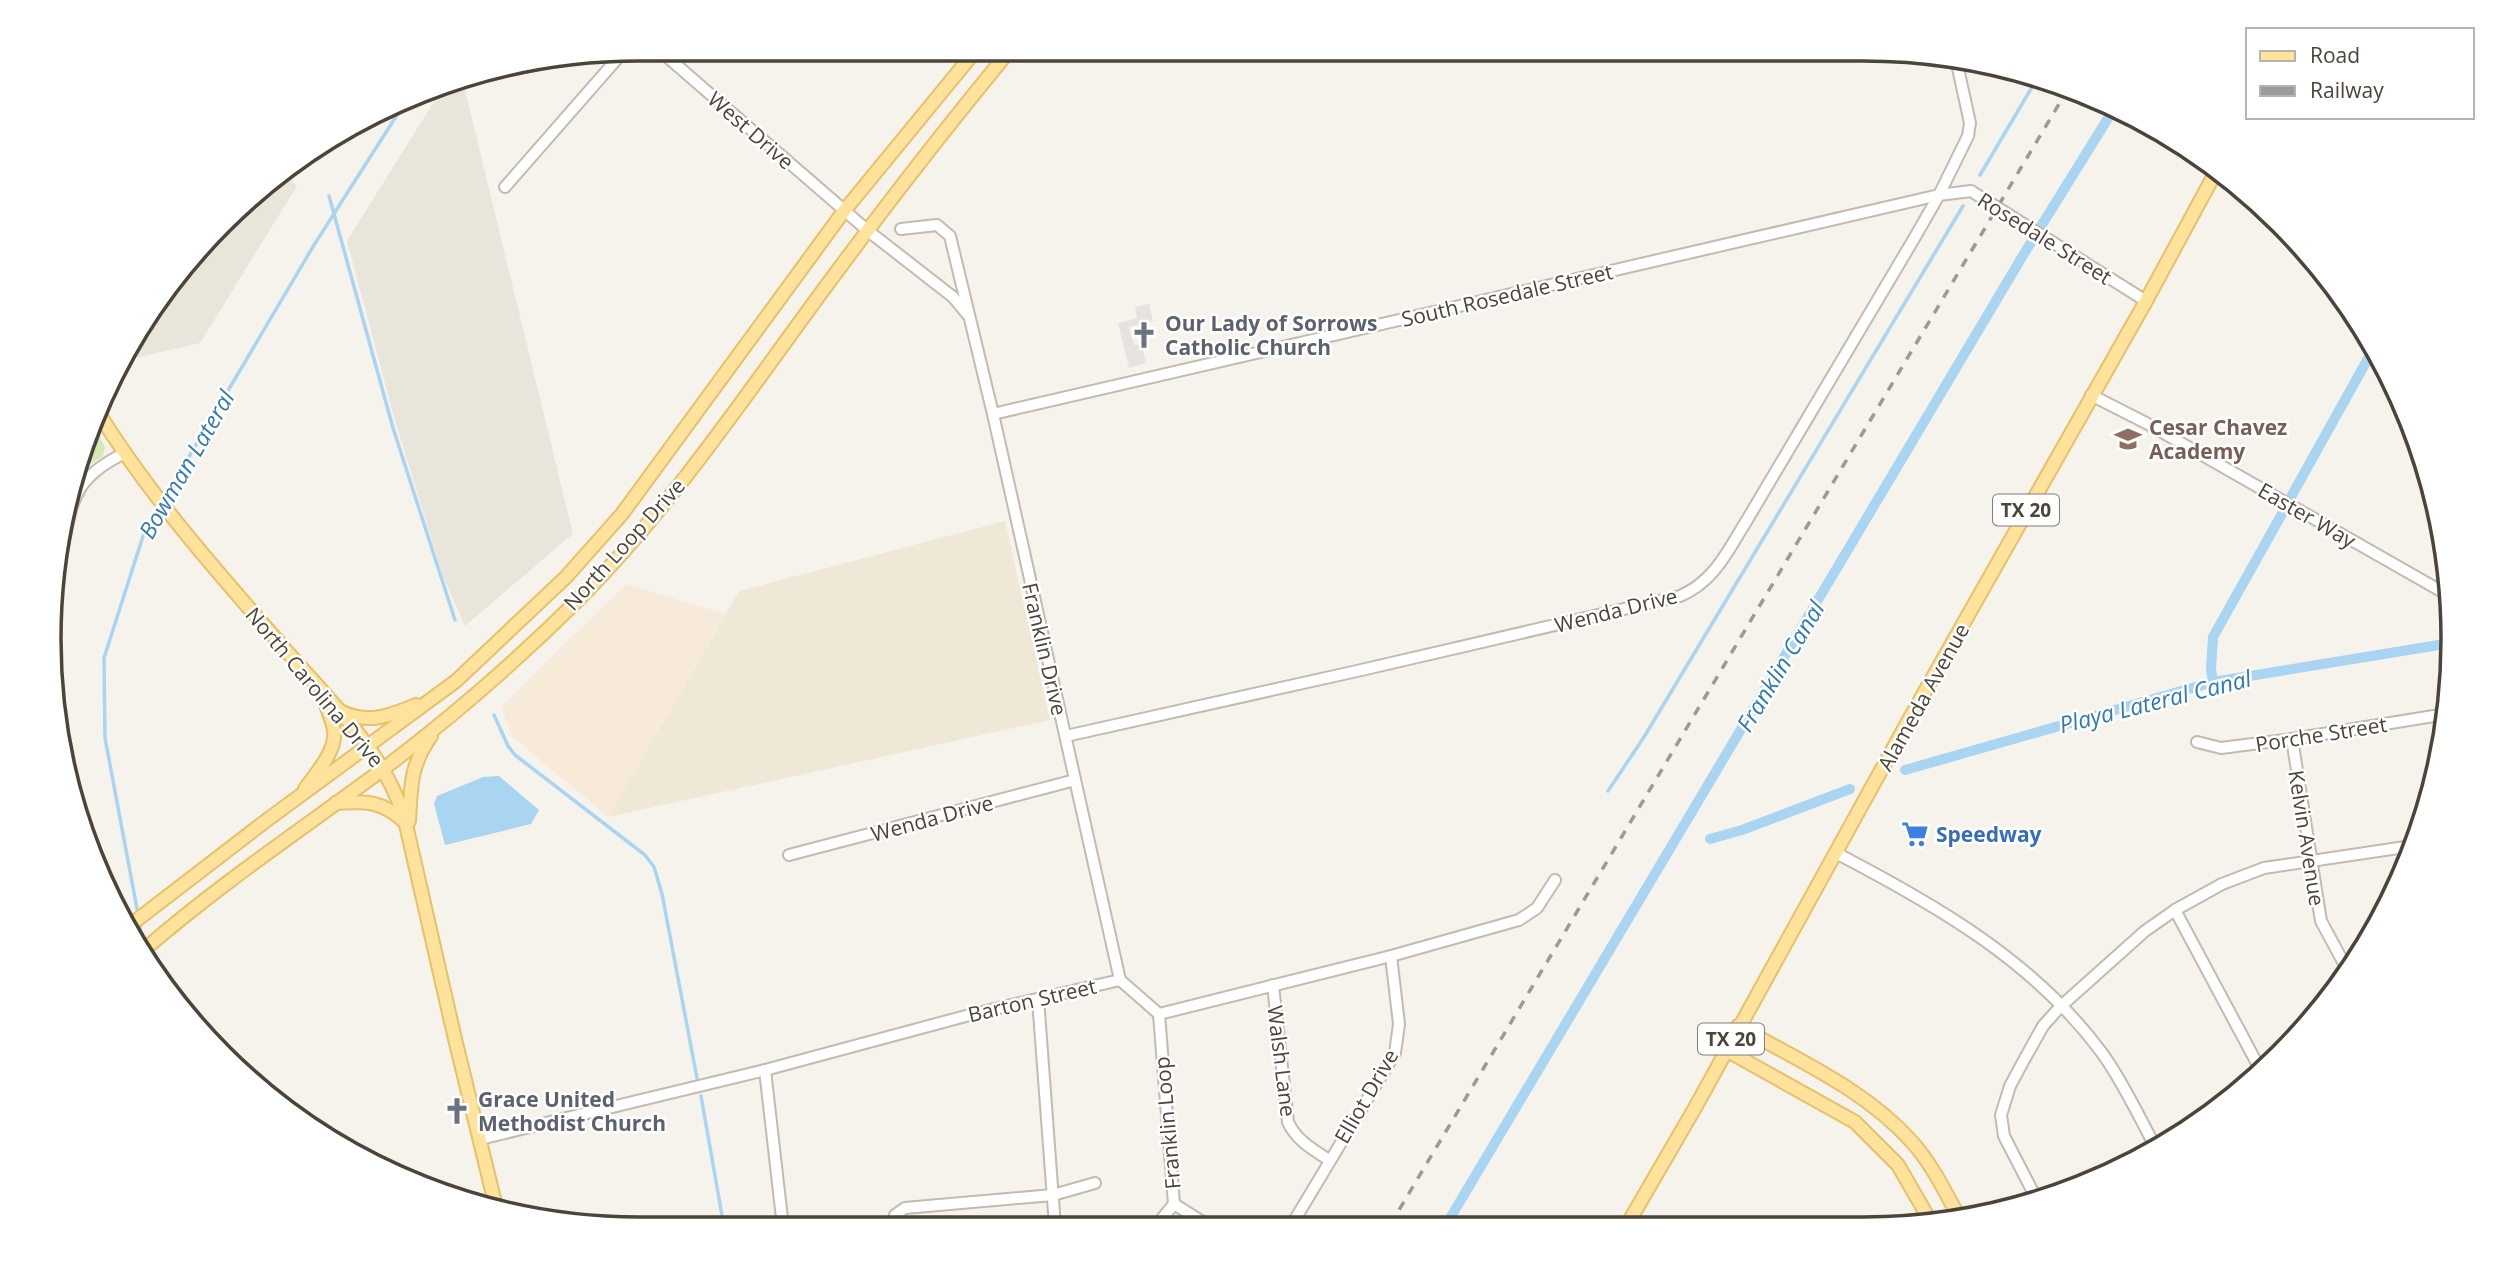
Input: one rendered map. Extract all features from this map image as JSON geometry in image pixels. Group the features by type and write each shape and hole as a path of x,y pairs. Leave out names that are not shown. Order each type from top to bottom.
{"main road":[{"name":"North Loop Drive","path":"135,921 457,681 566,578 622,514 844,211 967,61"},
{"name":"North Loop Drive","path":"150,945 197,905 384,768 474,696 582,596 633,540 733,415 929,147 1001,61"},
{"name":"Alameda Avenue","path":"1632,1217 2212,179"},
{"name":"North Carolina Drive","path":"104,421 146,483 171,514 369,746 384,768 398,798 405,822 494,1198"},
{"path":"566,578 582,596"},
{"path":"302,795 326,759 334,740 334,730 321,691"},
{"path":"338,710 353,718 370,720 387,717 433,699"},
{"path":"408,835 411,776 421,749 438,725"},
{"path":"336,803 377,803 393,810 405,822"},
{"path":"1738,1026 1835,1081 1892,1121 1929,1164 1955,1209"},
{"path":"1726,1050 1855,1122 1898,1165 1926,1213"}],"street":[{"name":"West Drive","path":"672,61 844,211"},
{"path":"505,187 615,62"},
{"name":"Wenda Drive","path":"1066,736 1681,596 1711,577 1939,195 1968,136 1970,123 1958,69"},
{"name":"Rosedale Street","path":"1939,195 1971,191 2146,301"},
{"name":"South Rosedale Street","path":"993,414 1939,195"},
{"name":"Franklin Drive","path":"844,211 953,298 969,318"},
{"name":"Franklin Drive","path":"901,229 937,225 947,232 993,414 1120,980"},
{"name":"Easter Way","path":"2091,395 2146,423 2439,590"},
{"path":"82,485 94,470 125,453"},
{"name":"Porche Street","path":"2197,742 2221,748 2436,717"},
{"name":"Kelvin Avenue","path":"2292,739 2321,921 2342,961"},
{"name":"Wenda Drive","path":"789,855 1075,780"},
{"path":"2032,1191 2004,1136 2001,1115 2010,1086 2024,1060 2043,1026 2060,1007 2145,931 2175,910 2242,875 2271,867 2402,848"},
{"path":"1836,853 1955,919 2018,965 2082,1029 2115,1073 2151,1139"},
{"path":"1159,1014 1391,956 1519,920 1537,908 1555,880"},
{"path":"2175,910 2256,1062"},
{"name":"Elliot Drive","path":"1296,1217 1395,1053 1399,1024 1391,956"},
{"name":"Barton Street","path":"480,1139 765,1070 910,1030 1120,980 1159,1014"},
{"name":"Walsh Lane","path":"1273,985 1288,1122 1292,1132 1302,1142 1329,1160"},
{"path":"1038,999 1054,1217"},
{"name":"Franklin Loop","path":"1159,1014 1174,1204 1163,1217"},
{"path":"765,1070 782,1217"},
{"path":"895,1217 905,1208 1052,1195 1096,1183"},
{"path":"1174,1204 1195,1217"}],"shaded area":[{"path":"465,88 573,534 465,626 443,576 394,417 347,241 436,98"},
{"path":"297,174 292,182 297,186 200,343 135,358 159,318 205,258 230,230"},
{"path":"1149,304 1153,321 1129,327 1134,345 1141,344 1146,363 1129,368 1118,323 1137,318 1135,307"},
{"path":"1005,521 1050,720 608,817 739,591"},
{"path":"626,584 725,614 608,817 512,736 501,707"}],"green space":[{"path":"98,436 105,447 103,456 88,465"}],"water":[{"path":"499,776 539,810 531,824 445,845 434,804 437,796 483,777"}],"waterway":[{"path":"1980,175 2032,87"},
{"name":"Bowman Lateral","path":"164,499 314,245 397,114"},
{"name":"Franklin Canal","path":"1451,1217 2025,252 2109,116"},
{"path":"329,196 393,428 455,620"},
{"path":"1608,791 1644,737 1963,206"},
{"path":"2292,495 2368,359"},
{"name":"Bowman Lateral","path":"138,914 105,738 104,658 144,533 160,505"},
{"path":"2213,682 2213,637 2283,512"},
{"name":"Playa Lateral Canal","path":"1905,770 2213,682 2441,645"},
{"path":"494,715 515,755 645,855 654,867 662,894 697,1078"},
{"name":"Playa Lateral Canal","path":"1710,839 1742,830 1850,789"},
{"name":"Bowman Lateral","path":"139,922 140,930"},
{"path":"701,1096 722,1217"}],"railway":[{"path":"1395,1217 2063,97"}],"place":[{"name":"Our Lady of Sorrows Catholic Church","path":"1144,335"},
{"name":"Cesar Chavez Academy","path":"2128,439"},
{"name":"Speedway","path":"1915,834"},
{"name":"Grace United Methodist Church","path":"457,1111"}]}
